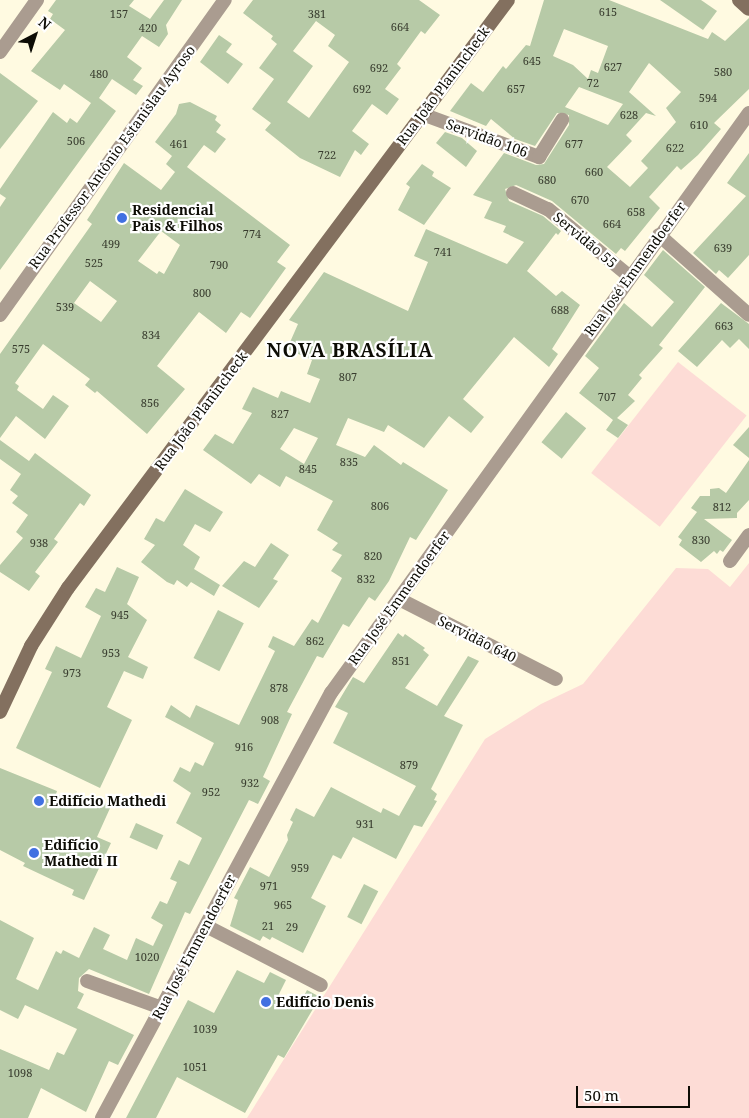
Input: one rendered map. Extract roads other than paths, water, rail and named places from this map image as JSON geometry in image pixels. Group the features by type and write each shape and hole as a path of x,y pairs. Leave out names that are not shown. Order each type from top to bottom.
{"main road":[{"name":"Rua João Planincheck","path":"0,712 31,646 54,609 508,0"},
{"path":"739,0 749,9"}],"street":[{"path":"0,52 37,0"},
{"name":"Rua Professor Antônio Estanislau Ayroso","path":"0,315 225,0"},
{"name":"Rua José Emmendoerfer","path":"102,1118 331,693 629,276 749,112"},
{"name":"Servidão 106","path":"422,114 538,158 562,120"},
{"name":"Servidão 55","path":"512,193 548,209 629,276"},
{"path":"659,235 749,315"},
{"path":"730,561 749,535"},
{"name":"Servidão 640","path":"398,599 556,679"},
{"path":"206,926 321,985"},
{"path":"87,981 162,1008"}],"place":[{"name":"Residencial Pais & Filhos","path":"122,218"},
{"name":"Edifício Mathedi","path":"39,801"},
{"name":"Edifício Mathedi II","path":"34,853"},
{"name":"Edifício Denis","path":"266,1002"}],"district":[{"name":"NOVA BRASÍLIA","path":"350,351"}]}
